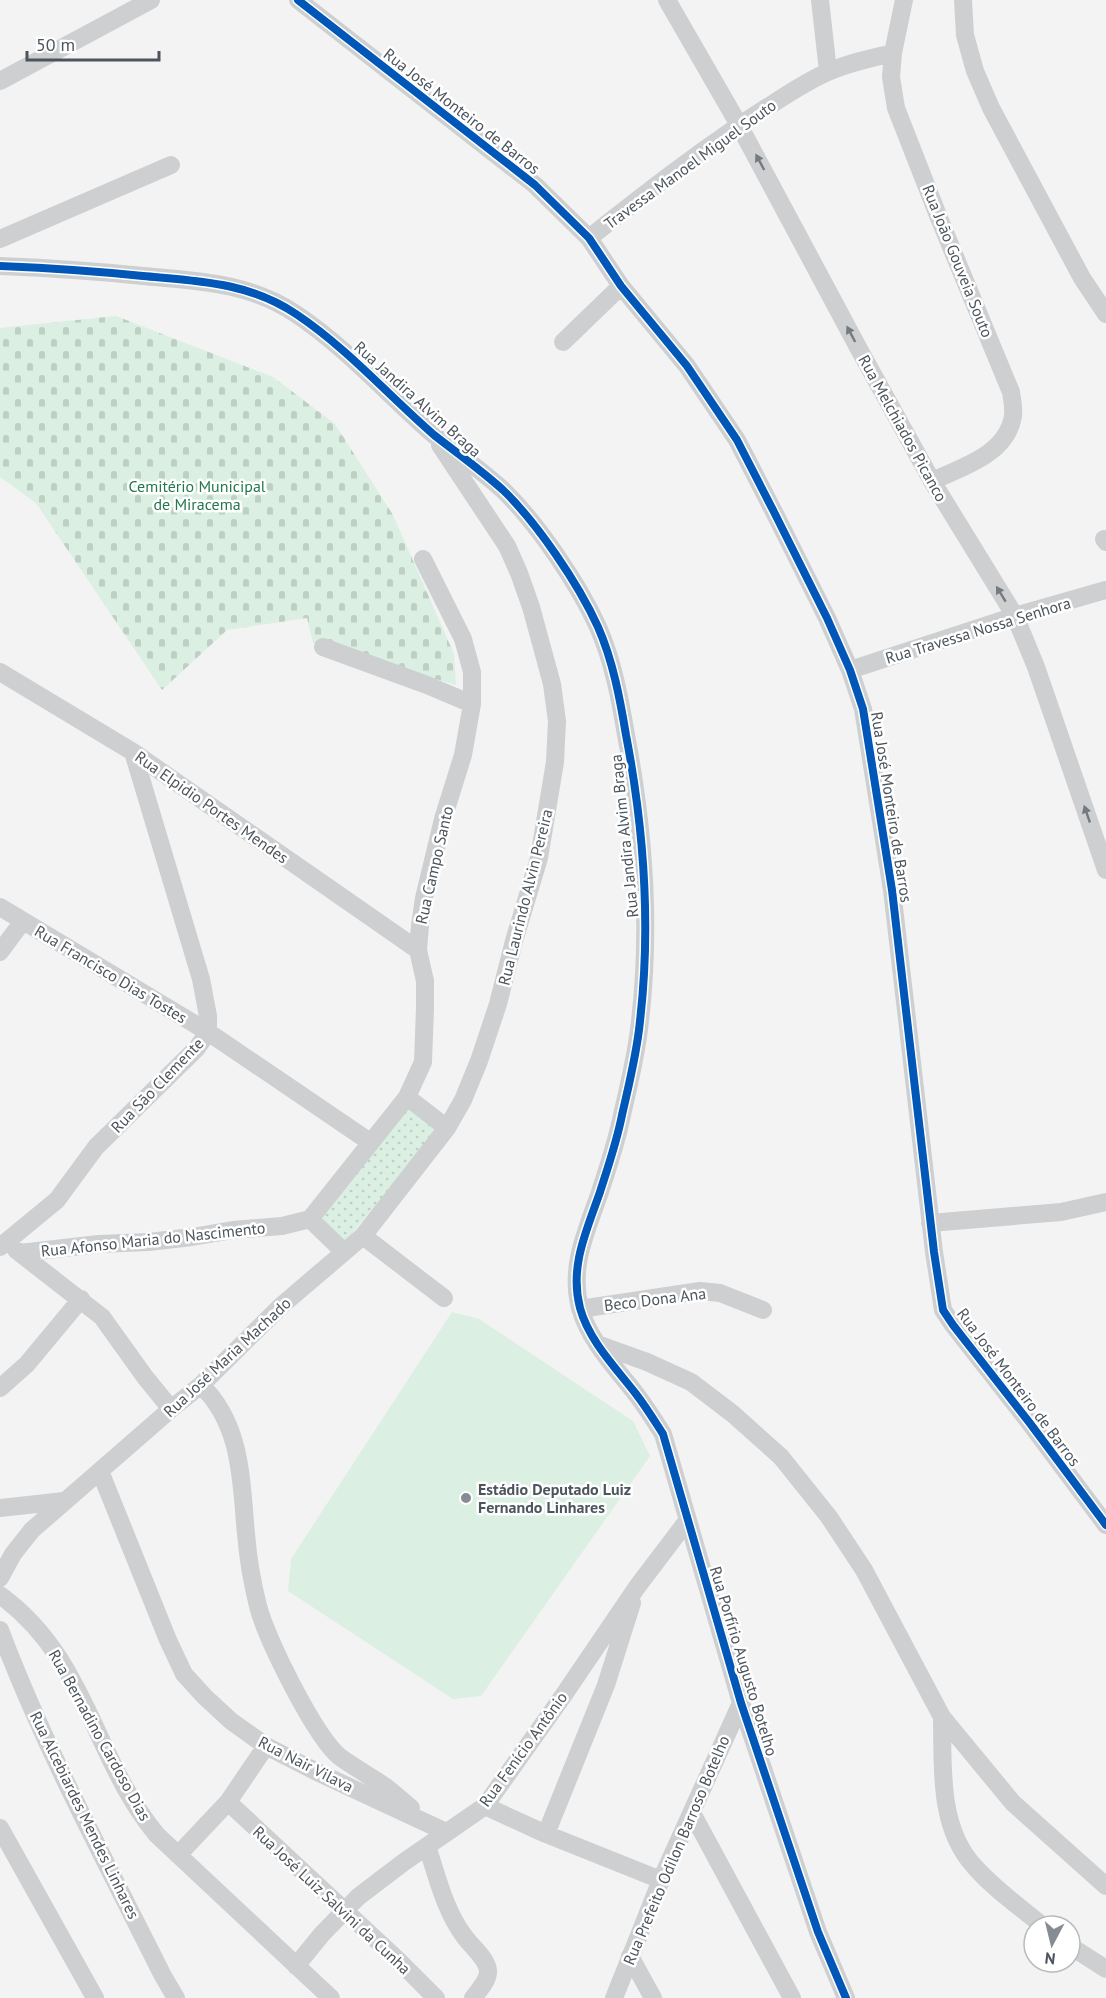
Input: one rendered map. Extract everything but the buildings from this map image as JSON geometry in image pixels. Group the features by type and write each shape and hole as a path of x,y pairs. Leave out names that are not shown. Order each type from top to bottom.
{"street":[{"path":"0,81 151,0"},
{"name":"Rua José Monteiro de Barros","path":"297,0 535,185 589,238 621,286 687,366 737,440 822,608 850,670 862,709 892,890 930,1223 944,1310 953,1325 1106,1525"},
{"name":"Rua Melchiados Picanco","path":"667,0 740,124 860,351 932,481 1015,616 1036,667 1106,870"},
{"path":"820,0 828,72"},
{"name":"Rua João Gouveia Souto","path":"904,0 893,53 891,77 896,108 1011,392 1014,413 1009,433 996,447 975,462 932,481"},
{"path":"963,0 964,35 975,71 991,108 1082,278 1106,314"},
{"name":"Travessa Manoel Miguel Souto","path":"589,238 740,124 804,84 828,72 893,53"},
{"path":"0,239 171,165"},
{"name":"Rua Jandira Alvim Braga","path":"0,266 65,268 216,282 259,294 295,313 338,346 432,432 504,491 545,540 599,629 618,689 634,778 642,851 646,926 640,1022 620,1126 600,1192 581,1241 576,1277 580,1309 597,1344"},
{"path":"563,342 621,286"},
{"name":"Rua Laurindo Alvin Pereira","path":"432,432 507,546 519,573 552,684 556,721 555,762 539,858 498,1005 463,1100 447,1128"},
{"name":"Rua Campo Santo","path":"310,1219 407,1097 423,1062 424,981 418,950 424,898 443,819 463,755 471,704 472,672 463,639 450,608 423,559"},
{"name":"Rua Travessa Nossa Senhora","path":"850,670 1015,616 1106,590"},
{"path":"323,647 427,685 471,704"},
{"name":"Rua Elpidio Portes Mendes","path":"0,672 133,752 418,950"},
{"name":"Rua São Clemente","path":"6,1245 57,1200 96,1147 197,1048 208,1032 208,1016 201,979 133,752"},
{"name":"Rua Francisco Dias Tostes","path":"0,907 208,1032 370,1142"},
{"path":"0,952 23,921"},
{"path":"407,1097 447,1128"},
{"name":"Rua José Maria Machado","path":"0,1578 13,1554 32,1530 201,1385 281,1306 363,1236 447,1128"},
{"path":"930,1223 1060,1212 1106,1202"},
{"path":"310,1219 344,1252"},
{"name":"Rua Afonso Maria do Nascimento","path":"6,1245 149,1242 233,1230 282,1226 310,1219"},
{"path":"363,1236 444,1298"},
{"path":"6,1245 102,1317 171,1409"},
{"name":"Beco Dona Ana","path":"580,1309 700,1291 720,1293 763,1310"},
{"path":"0,1388 27,1364 81,1299"},
{"path":"597,1344 647,1362 691,1382 733,1414 781,1456 829,1517 864,1570 942,1717 1013,1803 1106,1886"},
{"name":"Rua Porfírio Augusto Botelho","path":"597,1344 663,1434 741,1703 818,1932 846,1998"},
{"path":"201,1385 215,1399 234,1439 243,1496 249,1561 259,1609 301,1700 327,1744 340,1757 440,1829"},
{"name":"Rua Nair Vilava","path":"100,1471 184,1674 231,1721 266,1746 440,1829"},
{"path":"0,1508 64,1501"},
{"name":"Rua Fenício Antônio","path":"296,1966 344,1911 378,1880 427,1846 440,1829 484,1806 637,1587 687,1521"},
{"path":"546,1834 606,1685 637,1587"},
{"name":"Rua Bernadino Cardoso Dias","path":"0,1596 13,1605 50,1643 67,1669 140,1815 157,1835 331,1998"},
{"name":"Rua Alcebiardes Mendes Linhares","path":"0,1630 53,1753 176,1998"},
{"name":"Rua Prefeito Odilon Barroso Botelho","path":"614,1998 661,1880 741,1703"},
{"path":"942,1717 944,1788 949,1818 961,1847 981,1873 1029,1914"},
{"path":"178,1855 228,1802 266,1746"},
{"name":"Rua José Luiz Salvini da Cunha","path":"228,1802 436,1998"},
{"path":"484,1806 546,1834 661,1880"},
{"path":"692,1813 792,1998"},
{"path":"0,1828 95,1998"},
{"path":"427,1846 452,1917 485,1962 488,1970 487,1977 473,1998"},
{"path":"1082,1954 1106,1969"},
{"path":"630,1956 654,1998"}],"green space":[{"name":"Cemitério Municipal de Miracema","path":"116,316 273,377 335,424 393,515 454,654 456,685 313,643 307,618 227,630 162,690 36,503 0,477 0,328"},
{"path":"406,1102 441,1127 345,1242 313,1210"},
{"path":"452,1312 479,1319 633,1421 650,1456 481,1696 453,1699 288,1591 291,1559"}],"cycle path":[{"path":"298,0 535,185 589,238 621,286 687,366 737,440 827,618 850,670 863,709 892,890 934,1252 943,1310 1106,1525"},
{"path":"0,266 107,273 222,285 260,295 278,303 315,327 434,435 503,490 556,554 590,610 608,653 632,770 644,878 645,949 635,1057 615,1144 581,1248 577,1293 584,1320 596,1343 640,1399 663,1434 741,1703 818,1932 846,1998"}],"place":[{"name":"Estádio Deputado Luiz Fernando Linhares","path":"466,1498"}]}
